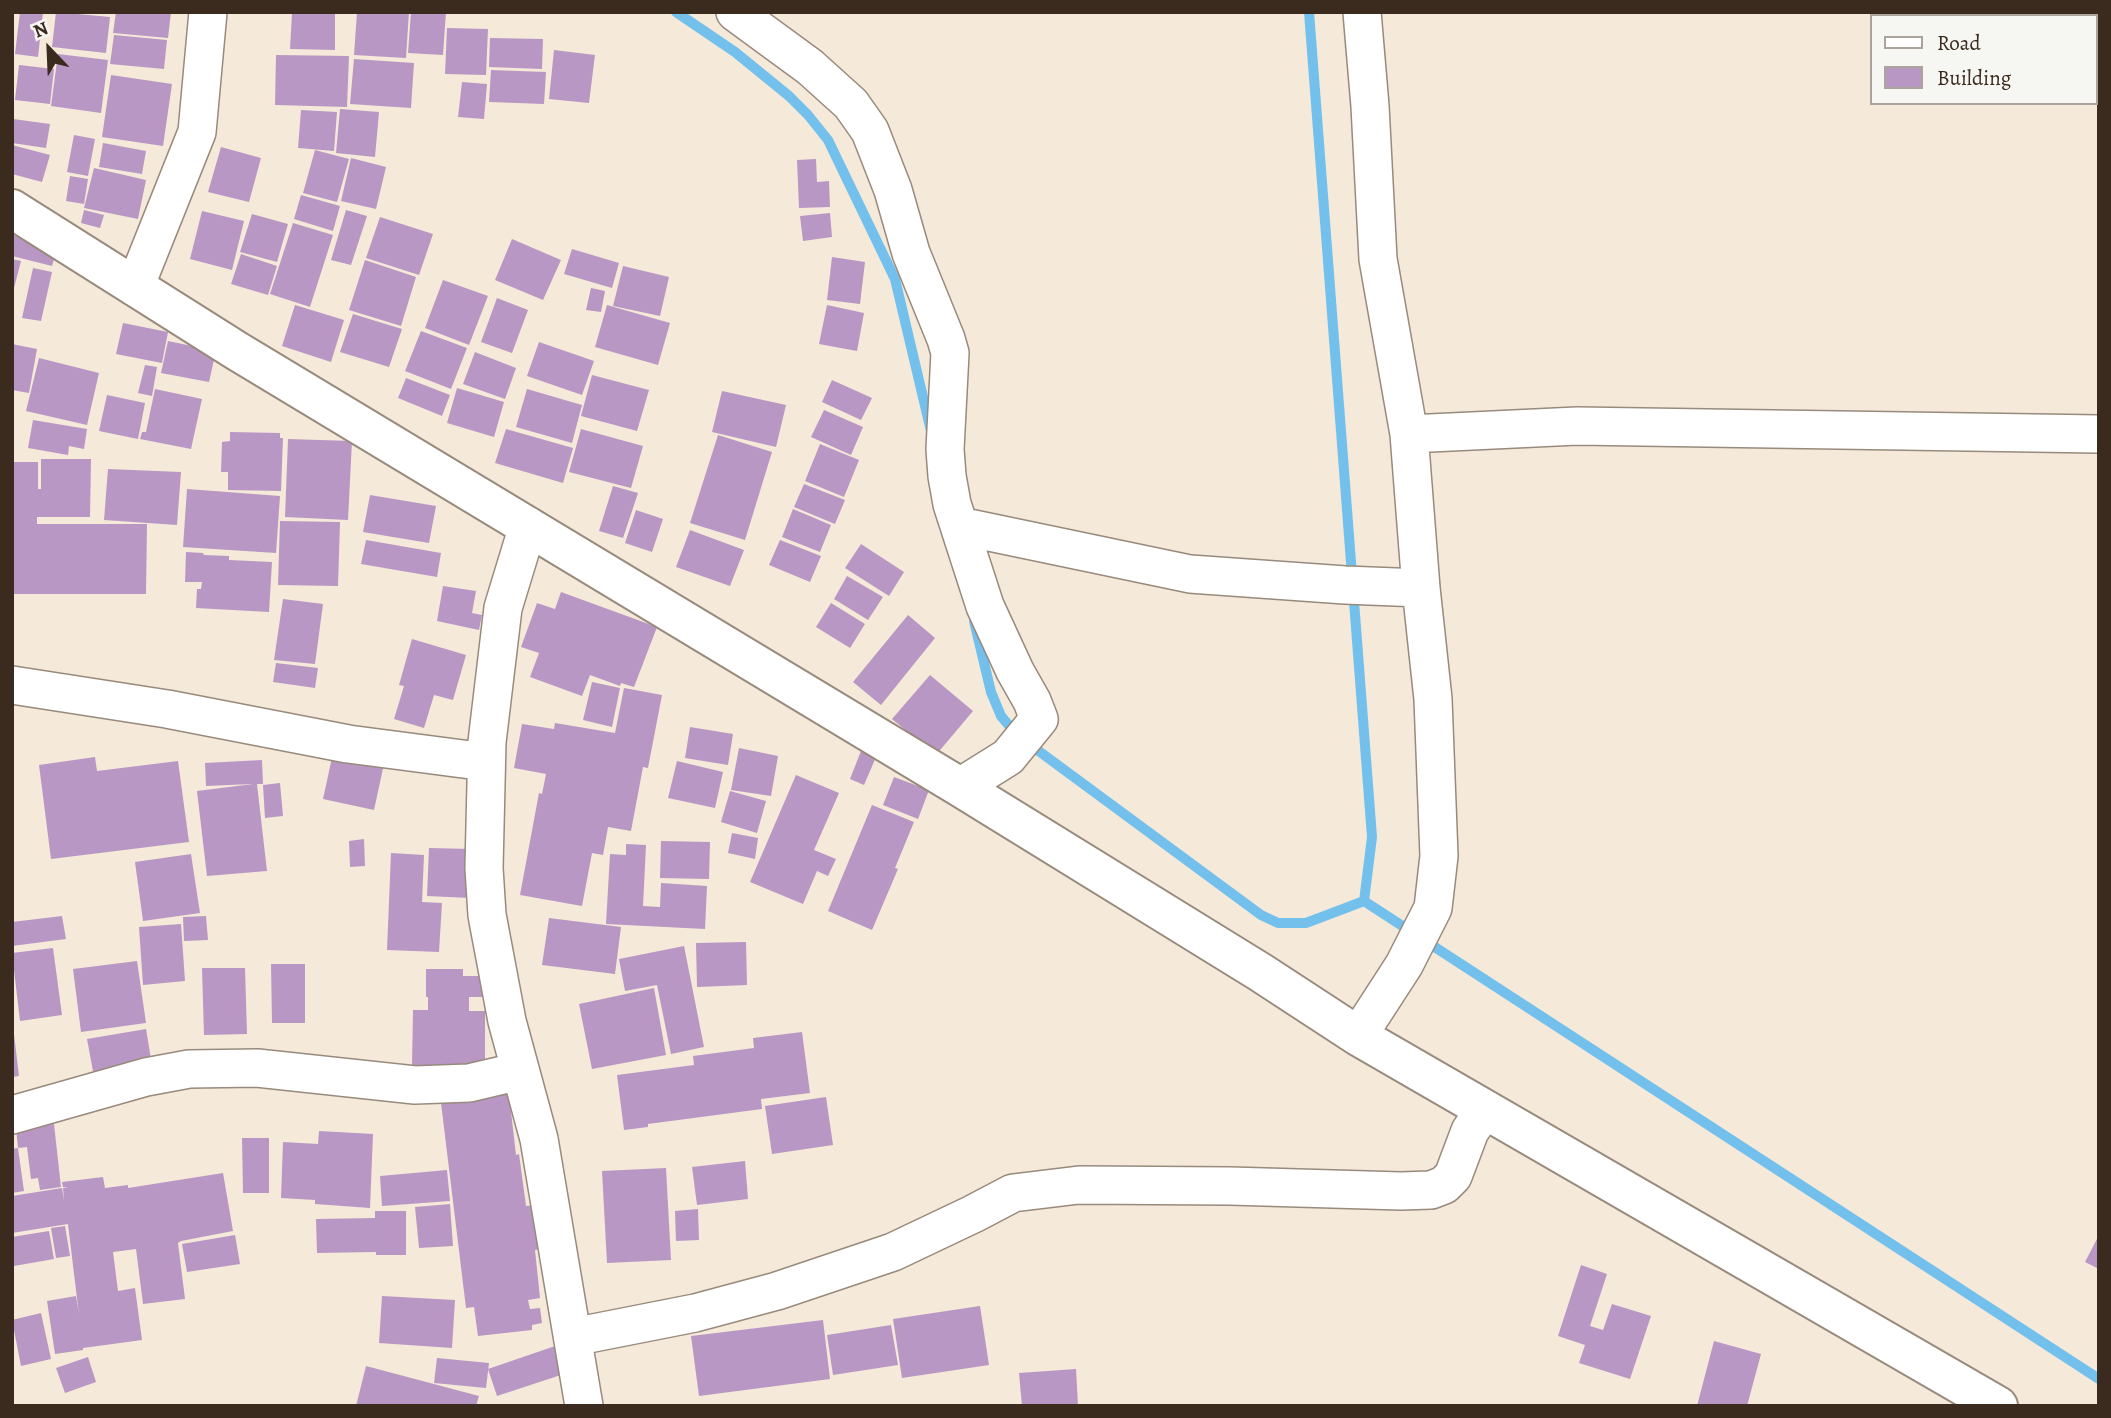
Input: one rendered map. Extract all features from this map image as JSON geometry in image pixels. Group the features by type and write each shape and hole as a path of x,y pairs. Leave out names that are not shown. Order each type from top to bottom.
{"street":[{"path":"135,287 197,132 208,12"},
{"path":"735,12 810,67 851,104 870,131 894,190 911,253 946,339 950,353 945,449 952,504 985,606 1039,719 1008,757 960,787"},
{"path":"1358,1036 1404,965 1433,908 1439,856 1433,699 1410,587 1409,434 1378,259 1362,12"},
{"path":"12,209 237,351 960,787 1260,972 1358,1036 1485,1109 1962,1396 1997,1406"},
{"path":"1409,434 1577,426 2099,433"},
{"path":"528,526 503,608 486,742 484,868 487,915 507,1021 538,1139 584,1406"},
{"path":"960,526 1190,573 1345,585 1410,587"},
{"path":"12,685 167,709 348,744 486,762"},
{"path":"12,1115 146,1077 189,1069 257,1068 415,1085 470,1083 520,1071"},
{"path":"573,1337 695,1313 778,1291 893,1252 1013,1193 1079,1185 1431,1190 1444,1185 1453,1176 1469,1131 1485,1109"}],"building":[{"path":"20,12 43,12 38,57 15,54"},
{"path":"56,12 110,17 106,53 52,47"},
{"path":"116,12 171,12 168,38 113,33"},
{"path":"357,12 409,12 406,58 354,55"},
{"path":"411,12 446,12 443,55 408,53"},
{"path":"292,13 335,14 335,50 290,49"},
{"path":"447,28 488,29 486,75 445,74"},
{"path":"114,35 167,40 164,69 110,64"},
{"path":"490,38 543,39 542,69 489,67"},
{"path":"554,50 595,55 589,103 549,99"},
{"path":"58,54 108,60 101,113 51,106"},
{"path":"276,55 349,56 347,107 275,105"},
{"path":"354,59 414,63 411,108 350,104"},
{"path":"19,65 54,69 50,104 15,100"},
{"path":"491,70 546,72 544,104 489,102"},
{"path":"111,75 172,84 163,146 102,137"},
{"path":"462,82 487,84 484,119 458,117"},
{"path":"340,109 379,112 375,157 336,153"},
{"path":"301,110 337,112 334,151 298,148"},
{"path":"13,119 50,124 46,148 12,143"},
{"path":"74,135 95,139 88,176 67,172"},
{"path":"103,143 146,151 142,174 99,167"},
{"path":"12,145 50,155 42,182 12,174"},
{"path":"221,147 261,158 249,202 208,192"},
{"path":"315,150 349,159 337,202 303,193"},
{"path":"351,158 386,167 376,209 341,201"},
{"path":"816,159 817,182 829,181 830,207 799,208 797,160"},
{"path":"94,168 146,180 138,219 84,208"},
{"path":"70,176 88,179 84,204 66,201"},
{"path":"301,195 340,206 333,231 294,219"},
{"path":"84,210 104,215 100,228 81,223"},
{"path":"346,210 367,216 351,265 331,260"},
{"path":"202,211 244,221 232,270 190,259"},
{"path":"830,213 832,237 803,241 800,216"},
{"path":"252,214 288,224 277,262 240,252"},
{"path":"380,217 433,234 419,275 366,258"},
{"path":"293,223 333,235 310,307 270,294"},
{"path":"12,235 58,246 52,266 12,256"},
{"path":"512,239 561,260 543,300 495,280"},
{"path":"572,249 619,263 612,288 564,274"},
{"path":"241,254 277,266 268,295 231,284"},
{"path":"832,257 865,262 860,304 827,300"},
{"path":"12,259 21,261 14,288 12,288"},
{"path":"365,260 416,277 401,326 349,310"},
{"path":"623,266 669,277 660,316 613,306"},
{"path":"33,268 52,272 41,321 22,318"},
{"path":"443,280 488,296 469,345 425,328"},
{"path":"591,288 605,291 601,312 586,310"},
{"path":"497,298 528,310 512,353 481,342"},
{"path":"295,305 344,320 331,362 282,346"},
{"path":"607,305 670,323 658,365 595,347"},
{"path":"827,305 864,313 857,351 819,344"},
{"path":"353,314 402,329 389,367 340,352"},
{"path":"123,323 168,332 162,363 116,354"},
{"path":"421,331 467,348 451,389 405,371"},
{"path":"168,341 216,351 209,382 161,373"},
{"path":"539,342 594,361 582,395 527,376"},
{"path":"12,344 37,349 29,393 12,390"},
{"path":"475,352 516,368 505,399 463,384"},
{"path":"39,358 99,373 87,425 26,411"},
{"path":"145,365 157,367 152,396 138,393"},
{"path":"592,375 649,390 637,431 581,416"},
{"path":"406,378 450,395 442,416 398,398"},
{"path":"832,380 872,398 861,420 822,402"},
{"path":"457,388 504,402 494,437 447,423"},
{"path":"155,389 202,399 191,449 140,439 142,432 146,432"},
{"path":"527,389 582,405 572,443 516,427"},
{"path":"722,391 786,405 776,447 712,432"},
{"path":"107,395 145,403 138,439 99,431"},
{"path":"824,410 863,427 851,455 811,437"},
{"path":"33,420 87,429 84,449 69,446 68,455 28,448"},
{"path":"506,429 573,448 563,483 495,463"},
{"path":"581,429 643,446 631,488 569,472"},
{"path":"230,432 280,433 280,438 283,438 281,491 228,490 228,472 221,472 222,442 230,441"},
{"path":"718,435 772,452 745,540 690,523"},
{"path":"288,439 352,441 348,520 285,517"},
{"path":"820,444 859,460 844,497 805,481"},
{"path":"41,459 91,459 90,517 37,517 37,524 147,524 146,594 12,594 12,462 38,462 38,489 41,489"},
{"path":"108,469 181,472 177,525 104,520"},
{"path":"804,484 845,500 835,524 794,507"},
{"path":"613,486 638,493 623,538 599,531"},
{"path":"187,489 280,496 276,553 183,547"},
{"path":"370,495 436,506 429,543 363,532"},
{"path":"793,509 831,525 820,552 782,537"},
{"path":"636,510 663,519 652,552 625,543"},
{"path":"280,521 340,522 338,586 278,585"},
{"path":"690,530 744,550 730,586 676,567"},
{"path":"366,540 441,553 437,577 361,564"},
{"path":"780,540 821,556 810,582 769,565"},
{"path":"861,544 904,572 889,596 845,568"},
{"path":"186,552 229,556 229,560 272,562 269,612 196,608 197,589 201,589 202,582 185,582"},
{"path":"847,576 883,597 868,620 834,599"},
{"path":"443,586 476,591 472,613 482,615 479,630 437,621"},
{"path":"561,592 657,627 634,687 621,683 620,686 590,675 582,696 530,677 539,653 521,647 537,603 555,609"},
{"path":"283,599 323,604 315,664 274,660"},
{"path":"831,603 865,624 850,648 816,627"},
{"path":"908,615 935,638 881,705 853,682"},
{"path":"412,639 466,655 453,700 434,695 424,728 394,719 404,686 399,685"},
{"path":"276,663 318,668 315,688 273,682"},
{"path":"930,675 973,711 936,755 892,719"},
{"path":"592,682 620,688 612,727 583,720"},
{"path":"624,688 662,695 648,768 643,767 631,831 608,827 603,855 592,853 582,906 520,895 539,793 542,794 546,774 514,768 522,724 554,729 555,723 615,733"},
{"path":"690,727 733,734 728,765 685,758"},
{"path":"739,748 778,756 771,796 731,790"},
{"path":"861,751 876,757 864,785 850,779"},
{"path":"333,753 384,764 374,810 323,799"},
{"path":"95,757 97,771 178,761 189,842 51,859 39,765"},
{"path":"262,760 263,784 257,784 267,871 207,876 197,791 253,784 206,786 205,763"},
{"path":"677,761 723,772 715,808 668,798"},
{"path":"796,775 839,793 814,850 836,859 828,876 817,871 803,904 750,882"},
{"path":"894,777 929,790 918,819 883,805"},
{"path":"280,783 283,816 265,818 263,785"},
{"path":"730,791 766,801 757,833 721,822"},
{"path":"872,805 914,822 895,868 898,869 872,930 828,911"},
{"path":"732,833 758,838 755,859 728,853"},
{"path":"364,839 365,866 350,867 349,841"},
{"path":"661,841 710,842 709,879 660,878"},
{"path":"626,844 646,845 643,906 660,907 661,883 707,886 705,929 606,924 610,854 626,855"},
{"path":"429,848 472,849 470,898 427,896"},
{"path":"391,853 424,855 422,902 442,903 439,952 387,950"},
{"path":"191,854 200,913 143,921 135,862"},
{"path":"62,916 66,939 12,946 12,922"},
{"path":"206,916 208,940 184,941 183,917"},
{"path":"549,918 621,927 615,974 542,965"},
{"path":"181,924 185,981 143,985 139,927"},
{"path":"746,942 747,985 697,987 696,943"},
{"path":"684,946 704,1047 671,1054 657,985 625,991 619,959"},
{"path":"53,948 62,1015 20,1021 12,953"},
{"path":"137,961 146,1023 81,1032 73,969"},
{"path":"271,964 305,964 305,1023 272,1023"},
{"path":"202,968 245,968 247,1034 204,1035"},
{"path":"426,969 463,969 463,976 484,976 484,997 469,997 469,1011 485,1011 485,1066 412,1066 413,1010 428,1010"},
{"path":"654,988 666,1055 592,1069 579,1004"},
{"path":"146,1029 153,1071 95,1082 87,1039"},
{"path":"802,1032 810,1093 761,1099 762,1109 648,1124 648,1127 624,1130 617,1075 694,1065 693,1056 754,1048 753,1038"},
{"path":"14,1034 19,1076 12,1077 12,1035"},
{"path":"509,1094 516,1155 519,1154 526,1206 535,1205 540,1249 535,1250 540,1298 528,1300 530,1309 540,1308 542,1323 532,1325 532,1330 478,1336 474,1307 466,1308 441,1103"},
{"path":"826,1097 833,1145 772,1154 765,1106"},
{"path":"54,1124 61,1187 40,1190 38,1178 31,1179 27,1147 18,1148 16,1128"},
{"path":"319,1131 373,1134 370,1208 315,1204 315,1200 281,1198 283,1142 318,1144"},
{"path":"242,1138 269,1138 269,1193 243,1193"},
{"path":"18,1148 24,1191 12,1193 12,1149"},
{"path":"745,1161 748,1199 697,1205 692,1167"},
{"path":"666,1168 671,1260 607,1263 602,1171"},
{"path":"447,1170 450,1201 382,1206 380,1176"},
{"path":"223,1173 233,1231 178,1243 185,1299 143,1304 136,1249 113,1252 118,1291 135,1288 142,1340 55,1354 47,1301 76,1296 79,1315 68,1224 12,1233 12,1196 62,1188 64,1201 63,1188 68,1187 63,1187 62,1182 103,1177 105,1188 128,1185 128,1188"},
{"path":"450,1204 453,1246 419,1248 415,1207"},
{"path":"698,1209 699,1240 676,1241 675,1211"},
{"path":"375,1211 406,1211 406,1255 376,1255 376,1252 317,1253 316,1219 375,1218"},
{"path":"65,1226 70,1256 56,1258 51,1228"},
{"path":"49,1231 54,1259 14,1266 12,1237"},
{"path":"235,1235 240,1264 187,1272 182,1244"},
{"path":"2099,1235 2099,1269 2085,1262"},
{"path":"1581,1265 1607,1274 1590,1326 1603,1330 1612,1304 1651,1316 1630,1379 1579,1363 1585,1345 1558,1336"},
{"path":"382,1296 455,1300 452,1348 379,1343"},
{"path":"980,1306 989,1365 902,1378 893,1319"},
{"path":"41,1313 51,1359 21,1366 12,1320"},
{"path":"823,1320 830,1379 699,1396 691,1336"},
{"path":"891,1325 898,1365 833,1375 827,1335"},
{"path":"1714,1341 1761,1354 1747,1406 1697,1406"},
{"path":"561,1344 570,1372 497,1396 488,1369"},
{"path":"88,1357 96,1382 65,1393 56,1368"},
{"path":"437,1358 489,1363 486,1388 434,1383"},
{"path":"366,1366 479,1396 476,1406 356,1406"},
{"path":"1076,1369 1078,1406 1022,1406 1019,1373"}],"waterway":[{"path":"676,12 735,52 789,96 828,140 895,279 931,431"},
{"path":"1309,12 1372,837 1364,901"},
{"path":"974,621 991,692 1001,716 1017,735 1261,915 1278,923 1306,923 1364,901"},
{"path":"1364,901 2099,1379"}]}
